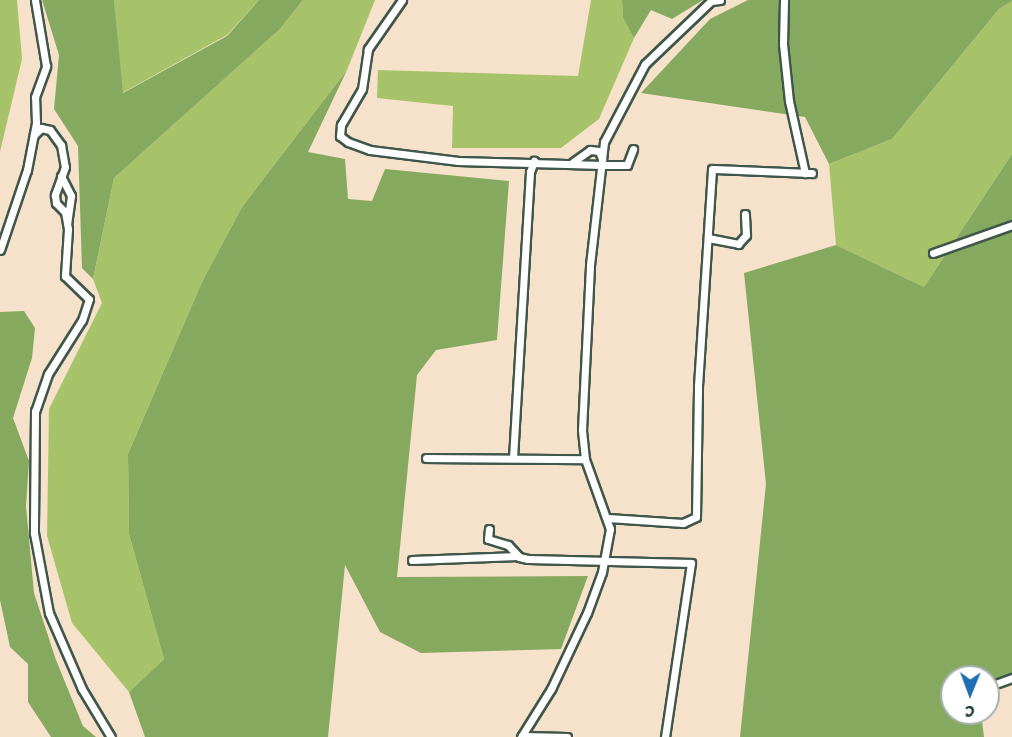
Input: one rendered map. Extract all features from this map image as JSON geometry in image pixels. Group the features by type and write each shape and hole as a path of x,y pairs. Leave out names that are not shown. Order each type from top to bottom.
{"street":[{"path":"0,250 23,186 34,135 35,97 46,66 35,0"},
{"path":"402,0 368,49 362,88 345,113 340,136 360,148 458,160 594,164 603,161 627,165 633,149"},
{"path":"521,736 546,699 572,646 604,561 608,518 585,459 590,265 604,142 639,73 711,1 720,0"},
{"path":"608,518 683,523 696,517 697,395 712,169 808,173 789,101 783,44 784,0"},
{"path":"34,135 41,128 50,130 61,145 64,167 55,195 67,223"},
{"path":"573,162 590,150 599,151 603,161"},
{"path":"513,458 530,172 534,161"},
{"path":"61,176 71,196 67,223 65,276 87,293 88,303 82,320 48,374 35,411 34,533 43,594 82,689 111,737"},
{"path":"708,238 738,244 746,235 746,214"},
{"path":"933,253 1012,225"},
{"path":"426,458 585,459"},
{"path":"489,529 488,538 508,545 518,556"},
{"path":"412,560 518,556 528,559 684,562 693,565 665,737"},
{"path":"521,736 567,737"}],"green space":[{"path":"0,0 17,0 22,59 0,152"},
{"path":"42,0 114,0 123,93 227,36 259,0 303,0 280,29 114,178 93,279 82,268 78,146 54,109 59,55"},
{"path":"114,0 259,0 227,35 122,93"},
{"path":"303,0 375,0 347,70 242,207 202,282 128,454 129,534 164,659 129,692 72,623 47,536 49,409 102,303 93,279 114,178 280,29"},
{"path":"591,0 622,0 623,18 634,38 599,119 561,148 452,148 453,106 377,98 378,70 578,76"},
{"path":"622,0 703,0 672,19 651,10 634,38 623,18"},
{"path":"748,0 1012,1 999,9 892,139 829,164 805,117 641,93 710,19"},
{"path":"1012,1 1012,154 924,287 836,245 829,164 892,139 999,9"},
{"path":"347,70 308,152 345,159 348,199 372,201 385,169 509,181 497,340 436,350 417,375 397,577 588,576 561,649 421,653 380,632 345,565 328,737 145,737 129,692 164,659 129,534 128,454 202,282 242,207"},
{"path":"1012,154 1012,674 1000,678 1000,665 940,665 940,725 982,725 984,737 740,737 766,484 744,273 836,245 924,287"},
{"path":"24,311 35,328 32,358 13,418 29,461 26,506 34,593 56,660 83,726 96,737 51,737 28,702 28,664 10,647 0,600 0,312"}]}
